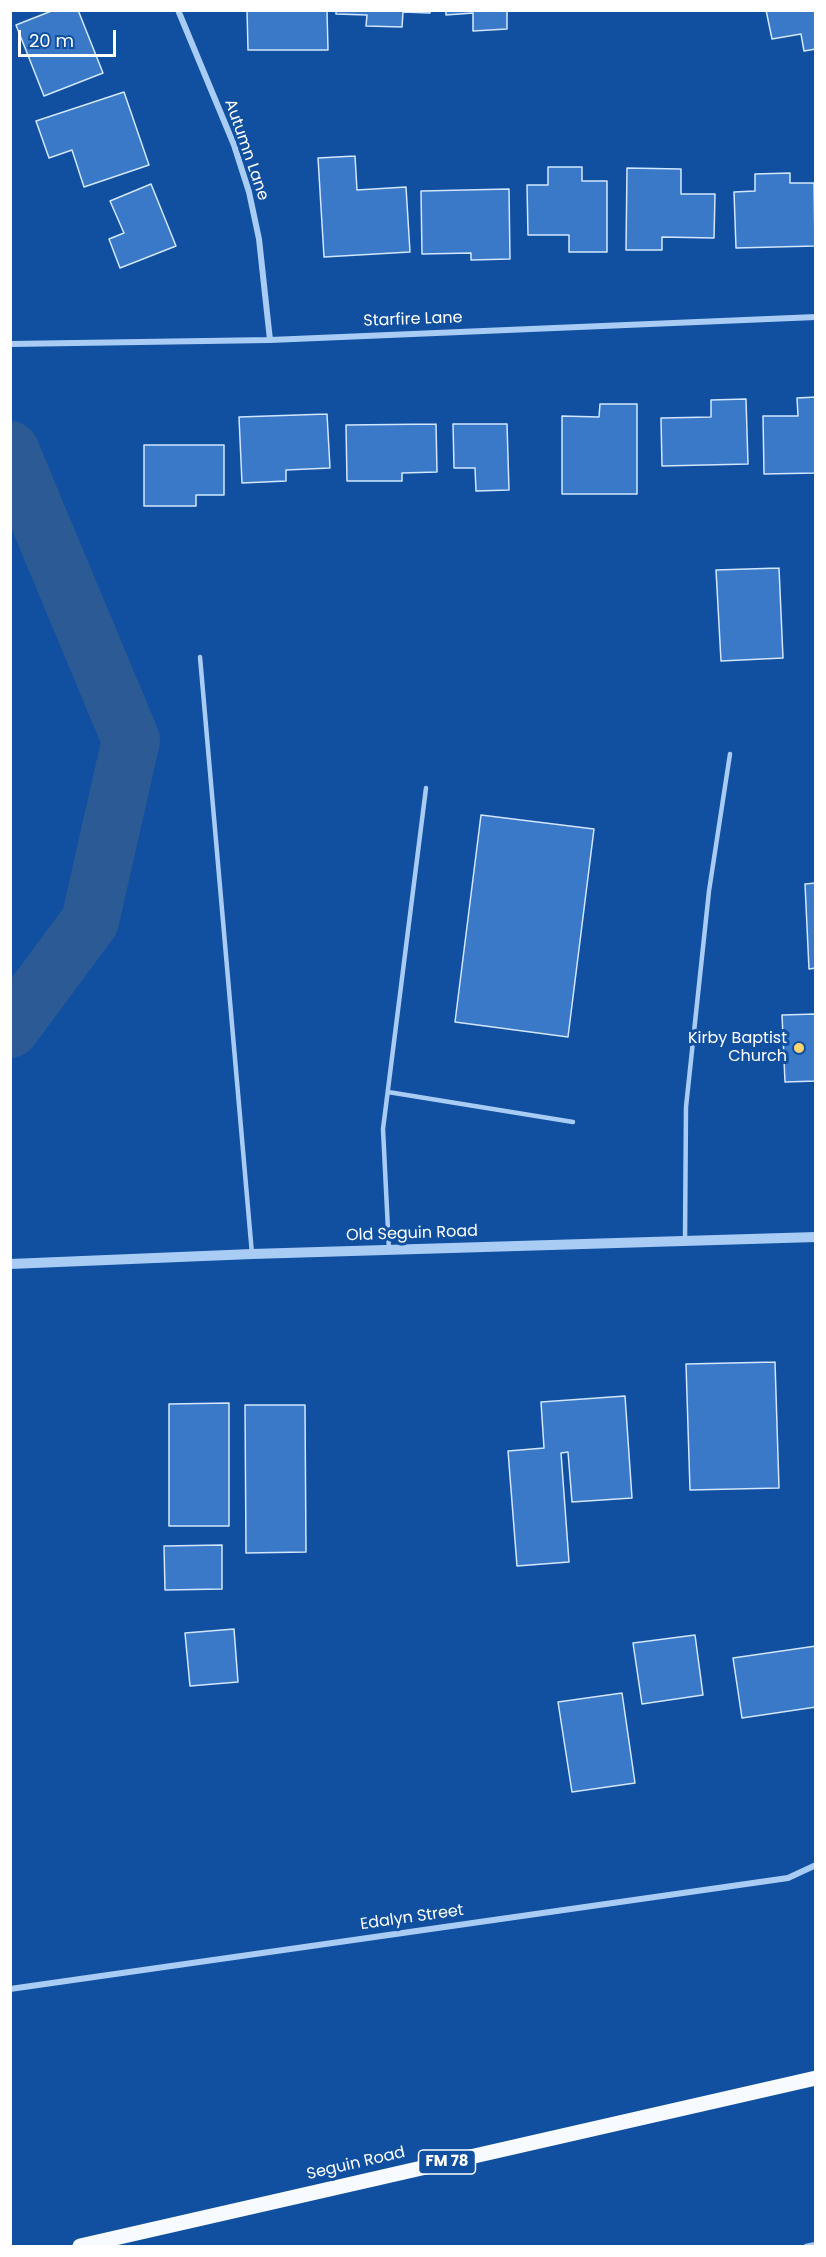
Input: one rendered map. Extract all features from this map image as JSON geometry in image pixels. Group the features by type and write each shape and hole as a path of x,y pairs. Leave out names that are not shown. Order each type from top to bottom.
{"main road":[{"name":"Seguin Road","path":"80,2247 816,2078"}],"street":[{"name":"Autumn Lane","path":"177,10 234,145 249,192 259,239 270,340"},
{"name":"Starfire Lane","path":"10,344 270,340 816,317"},
{"name":"Old Seguin Road","path":"10,1264 252,1254 816,1237"},
{"name":"Edalyn Street","path":"10,1989 788,1878 816,1865"}],"lane":[{"path":"200,657 252,1254"},
{"path":"686,1241 686,1107 709,891 730,754"},
{"path":"389,1250 383,1129 426,788"},
{"path":"388,1092 573,1122"},
{"path":"806,2247 816,2244"}],"building":[{"path":"54,10 78,10 103,73 44,96 16,25"},
{"path":"247,10 327,10 328,50 248,50"},
{"path":"336,10 430,10 430,13 403,12 402,27 366,26 367,15 336,14"},
{"path":"446,10 507,10 507,29 473,31 473,13 446,15"},
{"path":"766,10 816,10 816,49 804,51 801,34 772,39"},
{"path":"124,92 149,165 84,187 72,150 49,158 36,121"},
{"path":"355,156 357,190 406,187 410,252 324,257 318,158"},
{"path":"548,167 582,167 582,181 607,181 607,252 569,252 569,235 528,235 527,185 548,185"},
{"path":"627,168 681,169 681,194 715,194 714,238 662,237 662,250 626,250"},
{"path":"790,173 790,183 814,183 815,246 736,248 734,192 755,191 755,174"},
{"path":"151,184 176,246 120,268 109,239 124,233 110,201"},
{"path":"509,189 510,259 471,260 471,253 422,254 421,191"},
{"path":"816,397 816,473 764,474 763,416 798,416 797,398"},
{"path":"746,399 748,464 662,466 661,418 711,417 711,400"},
{"path":"600,404 637,404 637,494 562,494 562,416 599,417"},
{"path":"327,414 330,468 286,470 286,481 242,483 239,417"},
{"path":"436,424 437,472 402,473 402,481 347,481 346,425"},
{"path":"453,424 507,424 509,490 476,491 475,468 454,468"},
{"path":"144,445 224,445 224,495 196,495 196,506 144,506"},
{"path":"779,568 783,658 721,661 716,570"},
{"path":"481,815 594,829 568,1037 455,1022"},
{"path":"816,883 816,968 809,969 805,884"},
{"name":"Kirby Baptist Church","path":"816,1014 816,1081 785,1082 782,1015"},
{"path":"775,1362 779,1488 690,1490 686,1364"},
{"path":"625,1396 632,1498 572,1502 568,1452 561,1453 569,1562 517,1566 508,1451 544,1448 541,1402"},
{"path":"229,1403 229,1526 169,1526 169,1404"},
{"path":"245,1405 305,1405 306,1552 246,1553"},
{"path":"222,1545 222,1589 165,1590 164,1546"},
{"path":"234,1629 238,1682 190,1686 185,1633"},
{"path":"695,1635 703,1695 642,1704 633,1643"},
{"path":"816,1646 816,1707 742,1718 733,1658"},
{"path":"622,1693 635,1783 572,1792 558,1702"}],"waterway":[{"path":"10,450 131,740 90,921 10,1029"}],"place":[{"name":"Kirby Baptist Church","path":"799,1048"}]}
